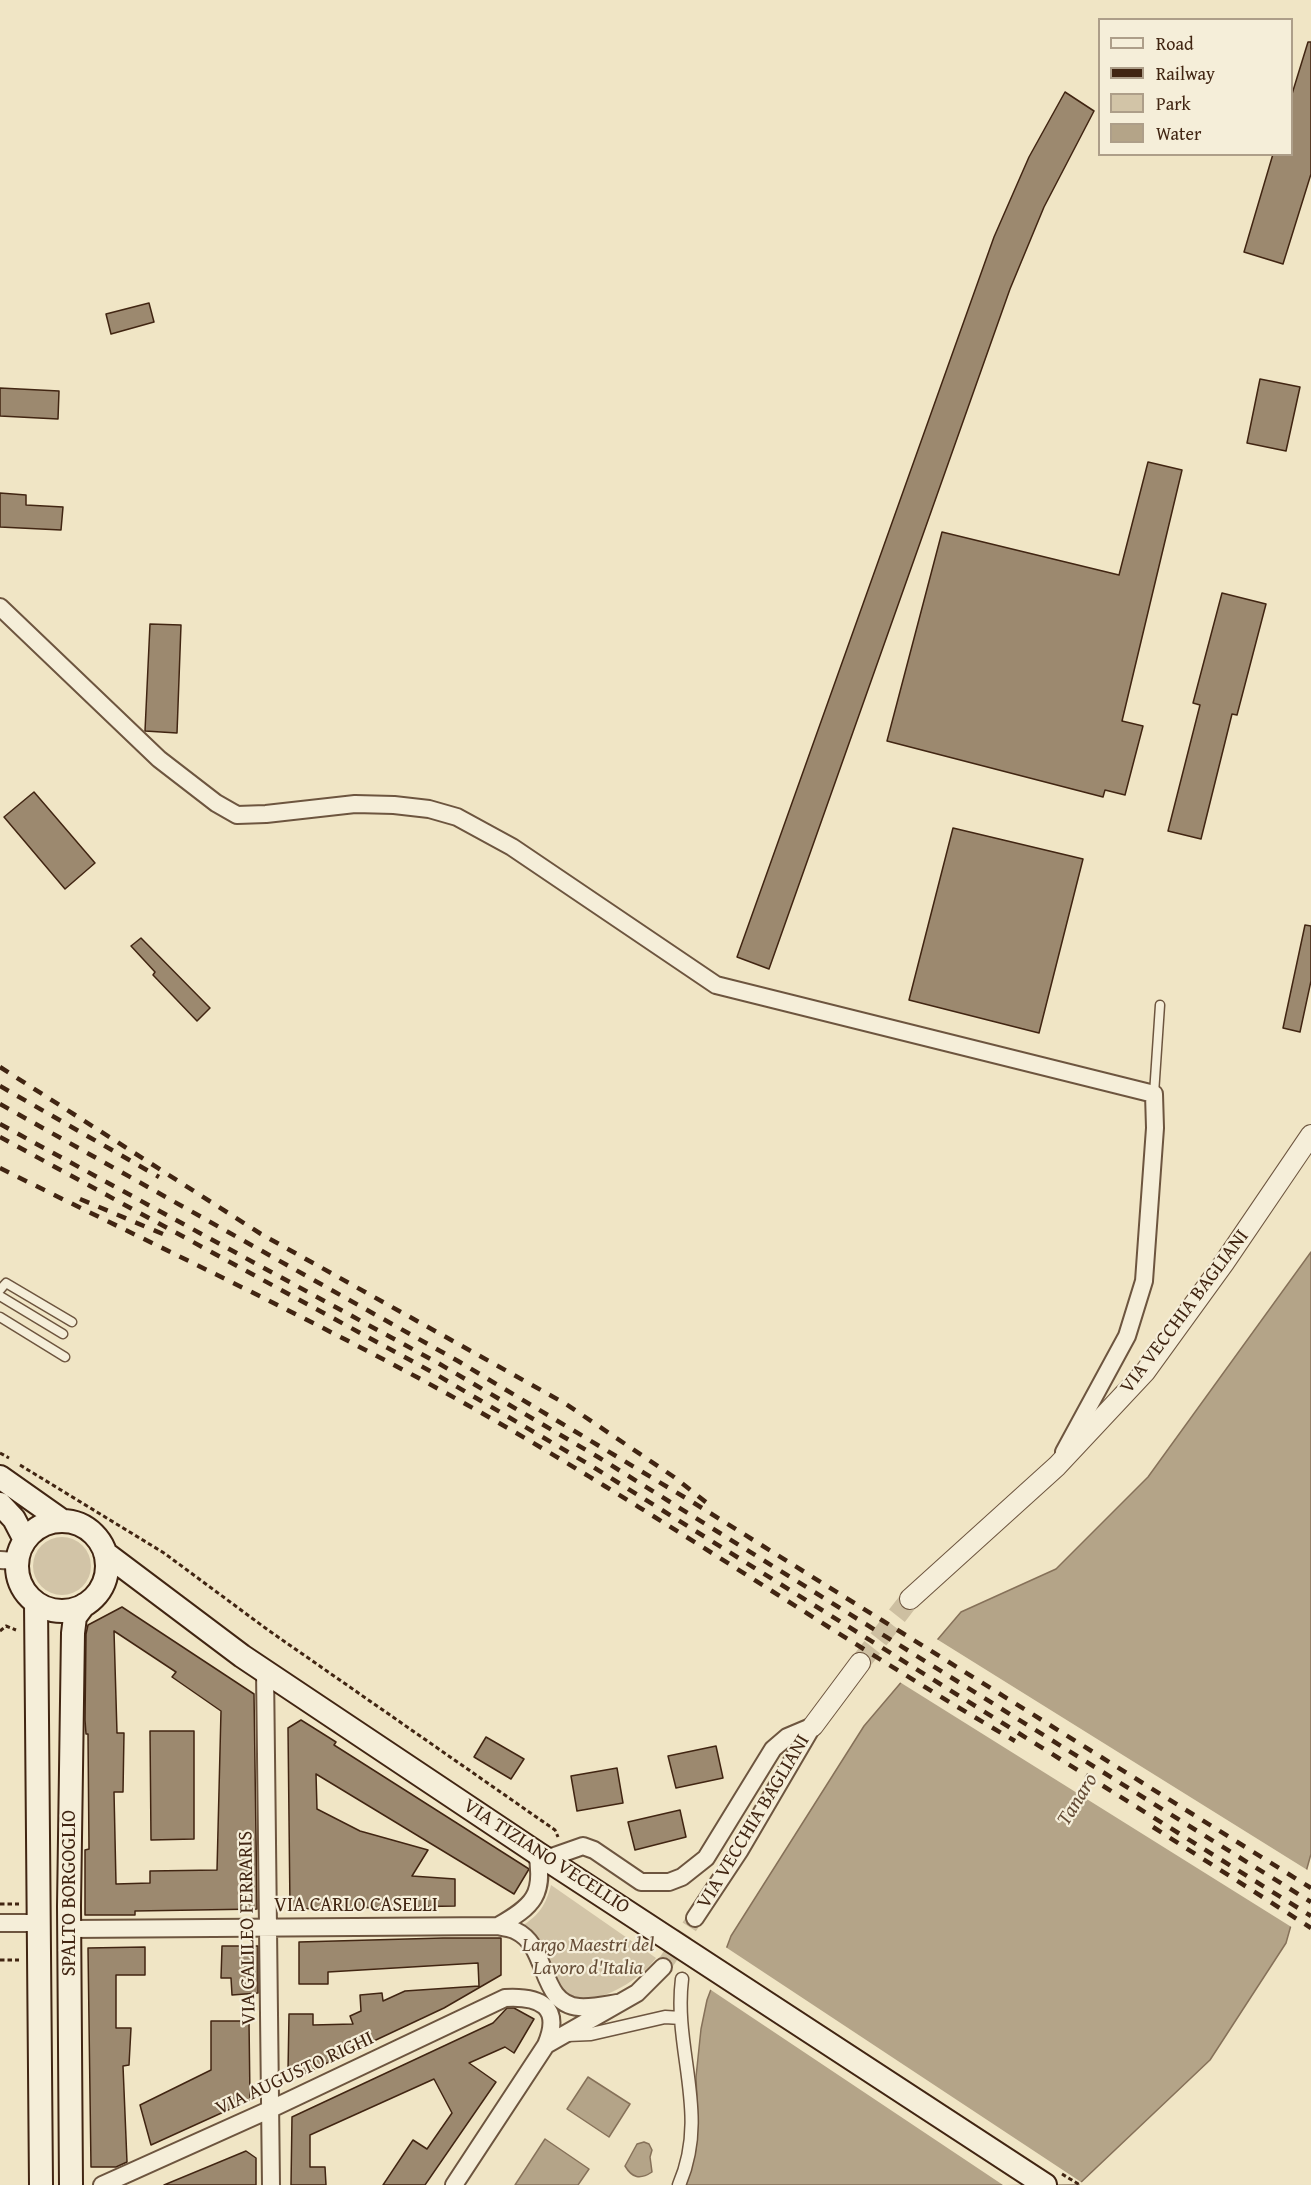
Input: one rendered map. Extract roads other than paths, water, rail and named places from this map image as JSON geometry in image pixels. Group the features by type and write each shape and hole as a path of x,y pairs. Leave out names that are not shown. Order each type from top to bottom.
{"main road":[{"path":"0,1477 61,1521"},
{"path":"0,1504 14,1519 14,1554 21,1585 36,1603 60,1611 92,1598 116,1583 127,1583 170,1603"},
{"path":"14,1554 34,1530 47,1523 73,1522 88,1529 100,1542 105,1553 170,1603"},
{"name":"SPALTO BORGOGLIO","path":"71,2185 70,1929 73,1623 92,1598 106,1573 105,1553"},
{"name":"SPALTO BORGOGLIO","path":"36,1603 41,2185"},
{"name":"VIA TIZIANO VECELLIO","path":"170,1603 264,1670 549,1854 707,1963 1045,2185"}],"street":[{"path":"0,608 159,759 216,803 237,815 365,804 429,809 458,817 512,847 716,985 1154,1094 1155,1128 1144,1281 1127,1336 1057,1466"},
{"name":"VIA VECCHIA BAGLIANI","path":"910,1599 1057,1466 1145,1372 1224,1263 1311,1135"},
{"name":"VIA VECCHIA BAGLIANI","path":"695,1918 740,1850 813,1726 860,1663"},
{"name":"VIA GALILEO FERRARIS","path":"264,1670 271,2185"},
{"name":"VIA VECCHIA BAGLIANI","path":"549,1854 583,1846 594,1850 641,1882 662,1883 682,1876 706,1858 772,1749 787,1737 813,1726"},
{"path":"498,1926 523,1912 538,1894 542,1871 549,1854"},
{"path":"0,1923 39,1923"},
{"path":"498,1926 517,1931 532,1945 552,1989 567,2004 590,2007 617,2003"},
{"name":"VIA CARLO CASELLI","path":"70,1929 498,1926"},
{"path":"454,2185 552,2041 650,1983 663,1967"},
{"path":"679,2185 688,2156 694,2120 681,2018 682,1979"},
{"name":"VIA AUGUSTO RIGHI","path":"102,2185 271,2109 505,1998 534,2000 549,2010 552,2041"},
{"path":"552,2041 665,2017 681,2018"}],"lane":[{"path":"1154,1094 1160,1005"},
{"path":"0,1290 6,1283 72,1322"},
{"path":"0,1296 63,1334"},
{"path":"0,1317 65,1357"}],"water":[{"name":"Tanaro","path":"1311,1252 1311,1854 1286,1943 1210,2060 1078,2185 685,2185 696,2149 698,2123 696,2077 701,2029 707,2000 731,1936 864,1726 961,1612 1056,1569 1148,1477"},
{"path":"588,2077 630,2104 609,2137 567,2109"},
{"path":"545,2139 589,2169 578,2185 515,2185"},
{"path":"644,2142 649,2144 652,2150 650,2157 652,2172 640,2177 630,2173 625,2166 637,2144"}],"tunnel":[{"path":"860,1663 910,1599"},
{"path":"663,1967 695,1918"}],"railway":[{"path":"0,1067 261,1234 566,1404 674,1477 707,1503"},
{"path":"0,1086 159,1177"},
{"path":"0,1104 458,1361 694,1503 1311,1888"},
{"path":"0,1124 438,1363 598,1457 1311,1902"},
{"path":"0,1137 432,1372 590,1465 1311,1916"},
{"path":"0,1168 319,1326 500,1423 1015,1741"},
{"path":"80,1199 163,1234"},
{"path":"1153,1827 1311,1928"}],"park label":[{"name":"Largo Maestri del Lavoro d'Italia","path":"588,1958"}]}
